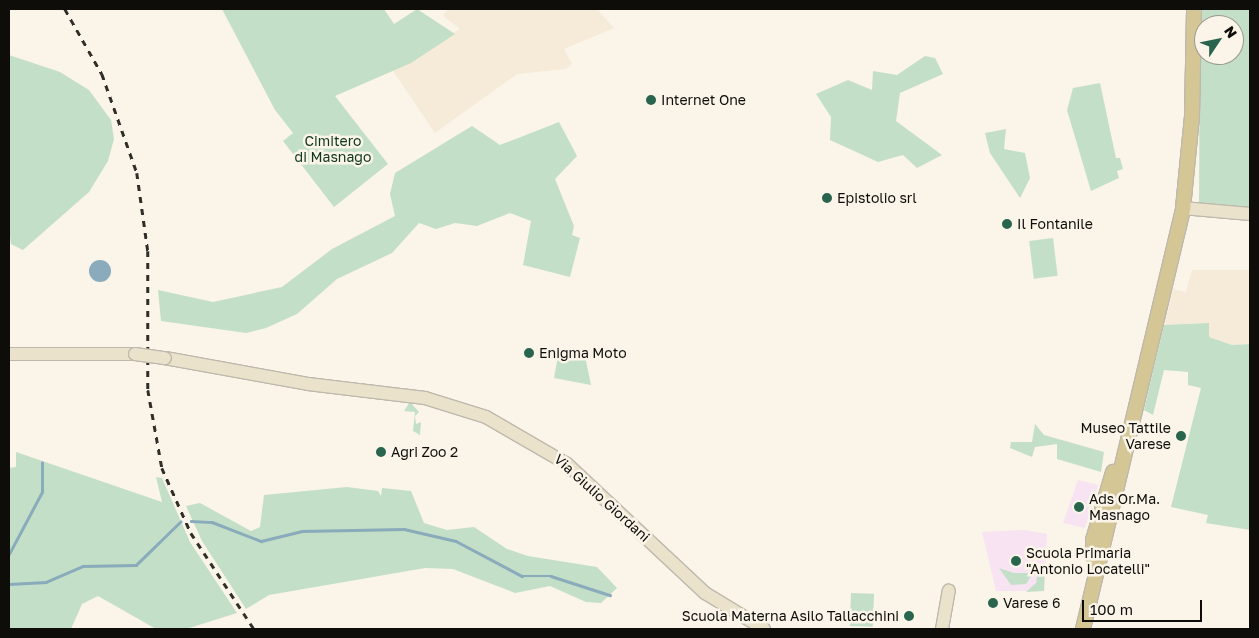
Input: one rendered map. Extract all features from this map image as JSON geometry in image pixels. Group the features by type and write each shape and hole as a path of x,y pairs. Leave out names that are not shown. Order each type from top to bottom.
{"main road":[{"path":"1084,629 1183,208 1192,116 1194,9"}],"street":[{"path":"1183,208 1250,214"},
{"name":"Via Giulio Giordani","path":"9,354 99,353 186,362 308,384 425,398 486,418 570,466 704,593 764,629"},
{"path":"942,629 949,591"}],"shaded area":[{"path":"448,9 597,9 614,28 564,49 572,64 566,69 517,74 435,133 393,71 460,29 443,16"},
{"path":"1192,270 1250,270 1250,344 1232,345 1209,337 1209,323 1165,325 1173,289 1186,292"},
{"name":"Scuola Primaria \"Antonio Locatelli\"","path":"1078,480 1098,485 1085,528 1063,523"},
{"name":"Scuola Primaria \"Antonio Locatelli\"","path":"1024,530 1047,534 1044,591 996,591 982,532"}],"green space":[{"name":"Cimitero di Masnago","path":"222,9 384,9 394,24 417,9 455,34 411,63 335,96 388,164 334,207 283,141 293,133 275,110"},
{"path":"1200,9 1250,9 1250,210 1199,205 1200,65 1244,65 1244,15 1200,15"},
{"path":"9,55 60,72 89,90 111,120 114,139 108,161 89,192 23,250 11,244 9,228"},
{"path":"925,56 935,58 943,74 900,93 896,121 942,155 917,168 903,155 878,162 830,140 831,117 816,94 848,80 872,90 873,71 897,75"},
{"path":"1100,83 1116,158 1120,158 1123,169 1117,171 1119,178 1091,191 1067,110 1073,88"},
{"path":"559,122 577,156 555,179 574,226 572,235 580,238 570,277 523,265 531,221 510,213 477,226 455,223 436,229 419,223 392,253 337,279 297,314 266,328 246,333 161,321 158,290 213,302 282,287 332,249 395,216 390,194 395,173 472,126 500,145"},
{"path":"1006,129 1004,149 1025,153 1030,178 1020,198 990,153 985,133"},
{"path":"1053,238 1058,276 1034,279 1029,241"},
{"path":"1209,323 1209,337 1232,345 1250,344 1250,530 1206,523 1208,515 1171,507 1201,388 1188,385 1188,372 1164,370 1153,415 1144,410 1164,325"},
{"path":"559,350 585,356 591,385 554,378"},
{"path":"410,402 419,412 415,416 416,424 421,422 420,435 413,431 415,412 404,411"},
{"path":"1035,424 1044,435 1104,452 1101,472 1057,459 1057,444 1035,447 1032,457 1010,448 1011,442 1032,442"},
{"path":"16,452 162,502 156,477 162,478 190,542 237,613 186,629 156,629 98,596 82,604 71,629 9,629 9,468 16,467"},
{"path":"347,487 378,491 381,496 382,488 411,491 424,523 447,530 474,527 507,549 528,556 597,567 617,588 601,603 586,602 550,586 515,593 453,569 425,568 269,595 246,609 202,541 186,506 200,503 251,531 260,527 264,495"},
{"path":"1039,566 1045,566 1044,591 1026,592 1036,583"},
{"path":"999,568 1014,573 1033,573 1026,584 1011,585"},
{"path":"851,593 874,594 873,627 850,626"}],"water":[{"path":"100,260 108,263 111,271 108,279 100,282 92,279 89,271 92,263"}],"waterway":[{"path":"9,554 42,492 42,463"},
{"path":"191,521 212,522 261,541 302,531 404,529 456,541 522,576 551,576 610,595"},
{"path":"9,584 46,582 83,566 136,565 180,522"}],"railway":[{"path":"65,9 102,74 137,173 148,251 148,390 162,468 191,533 254,629"}],"place":[{"name":"Internet One","path":"651,100"},
{"name":"Epistolio srl","path":"827,198"},
{"name":"Il Fontanile","path":"1007,224"},
{"name":"Enigma Moto","path":"529,353"},
{"name":"Museo Tattile Varese","path":"1181,436"},
{"name":"Agri Zoo 2","path":"381,452"},
{"name":"Ads Or.Ma. Masnago","path":"1079,507"},
{"name":"Scuola Primaria \"Antonio Locatelli\"","path":"1016,561"},
{"name":"Varese 6","path":"993,603"},
{"name":"Scuola Materna Asilo Tallacchini","path":"909,616"}]}
